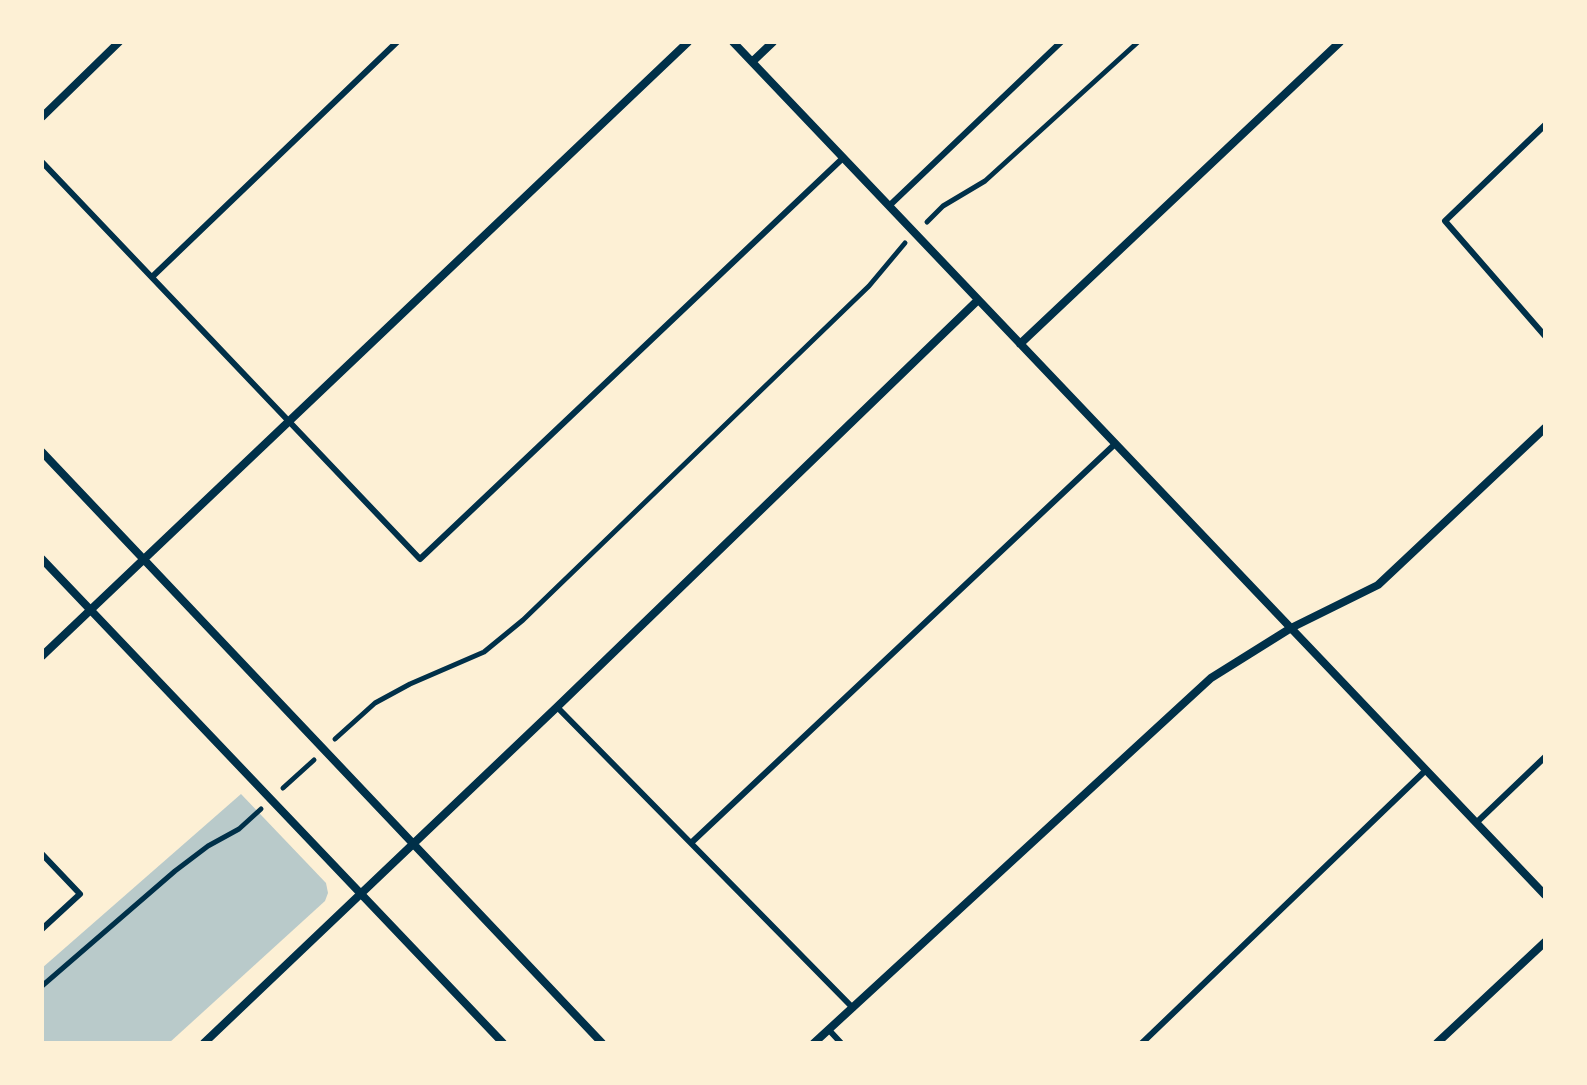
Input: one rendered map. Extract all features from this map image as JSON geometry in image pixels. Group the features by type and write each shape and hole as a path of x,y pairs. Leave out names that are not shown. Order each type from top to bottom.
{"street":[{"path":"42,117 119,42"},
{"path":"42,656 688,42"},
{"path":"733,42 1545,895"},
{"path":"752,62 773,42"},
{"path":"1020,344 1340,42"},
{"path":"204,1043 978,300"},
{"path":"814,1043 1211,678 1291,628 1378,585 1545,428"},
{"path":"42,452 602,1043"},
{"path":"42,559 503,1043"},
{"path":"1437,1043 1545,942"}],"lane":[{"path":"152,277 397,42"},
{"path":"889,206 1061,42"},
{"path":"1545,125 1445,221 1545,336"},
{"path":"42,162 420,559 843,158"},
{"path":"691,843 1115,444"},
{"path":"557,707 853,1008"},
{"path":"1476,823 1545,757"},
{"path":"1142,1043 1426,770"},
{"path":"42,854 80,894 42,929"},
{"path":"829,1030 841,1043"},
{"path":"212,1035 220,1043"}],"path":[{"path":"943,206 985,181 1138,42"},
{"path":"341,733 375,703 484,652 523,620 869,286 894,253"},
{"path":"280,791 312,762"},
{"path":"42,986 175,871 208,846 239,829 256,814"}],"shaded area":[{"path":"241,794 326,883 328,893 325,901 169,1043 42,1043 42,968"}]}
